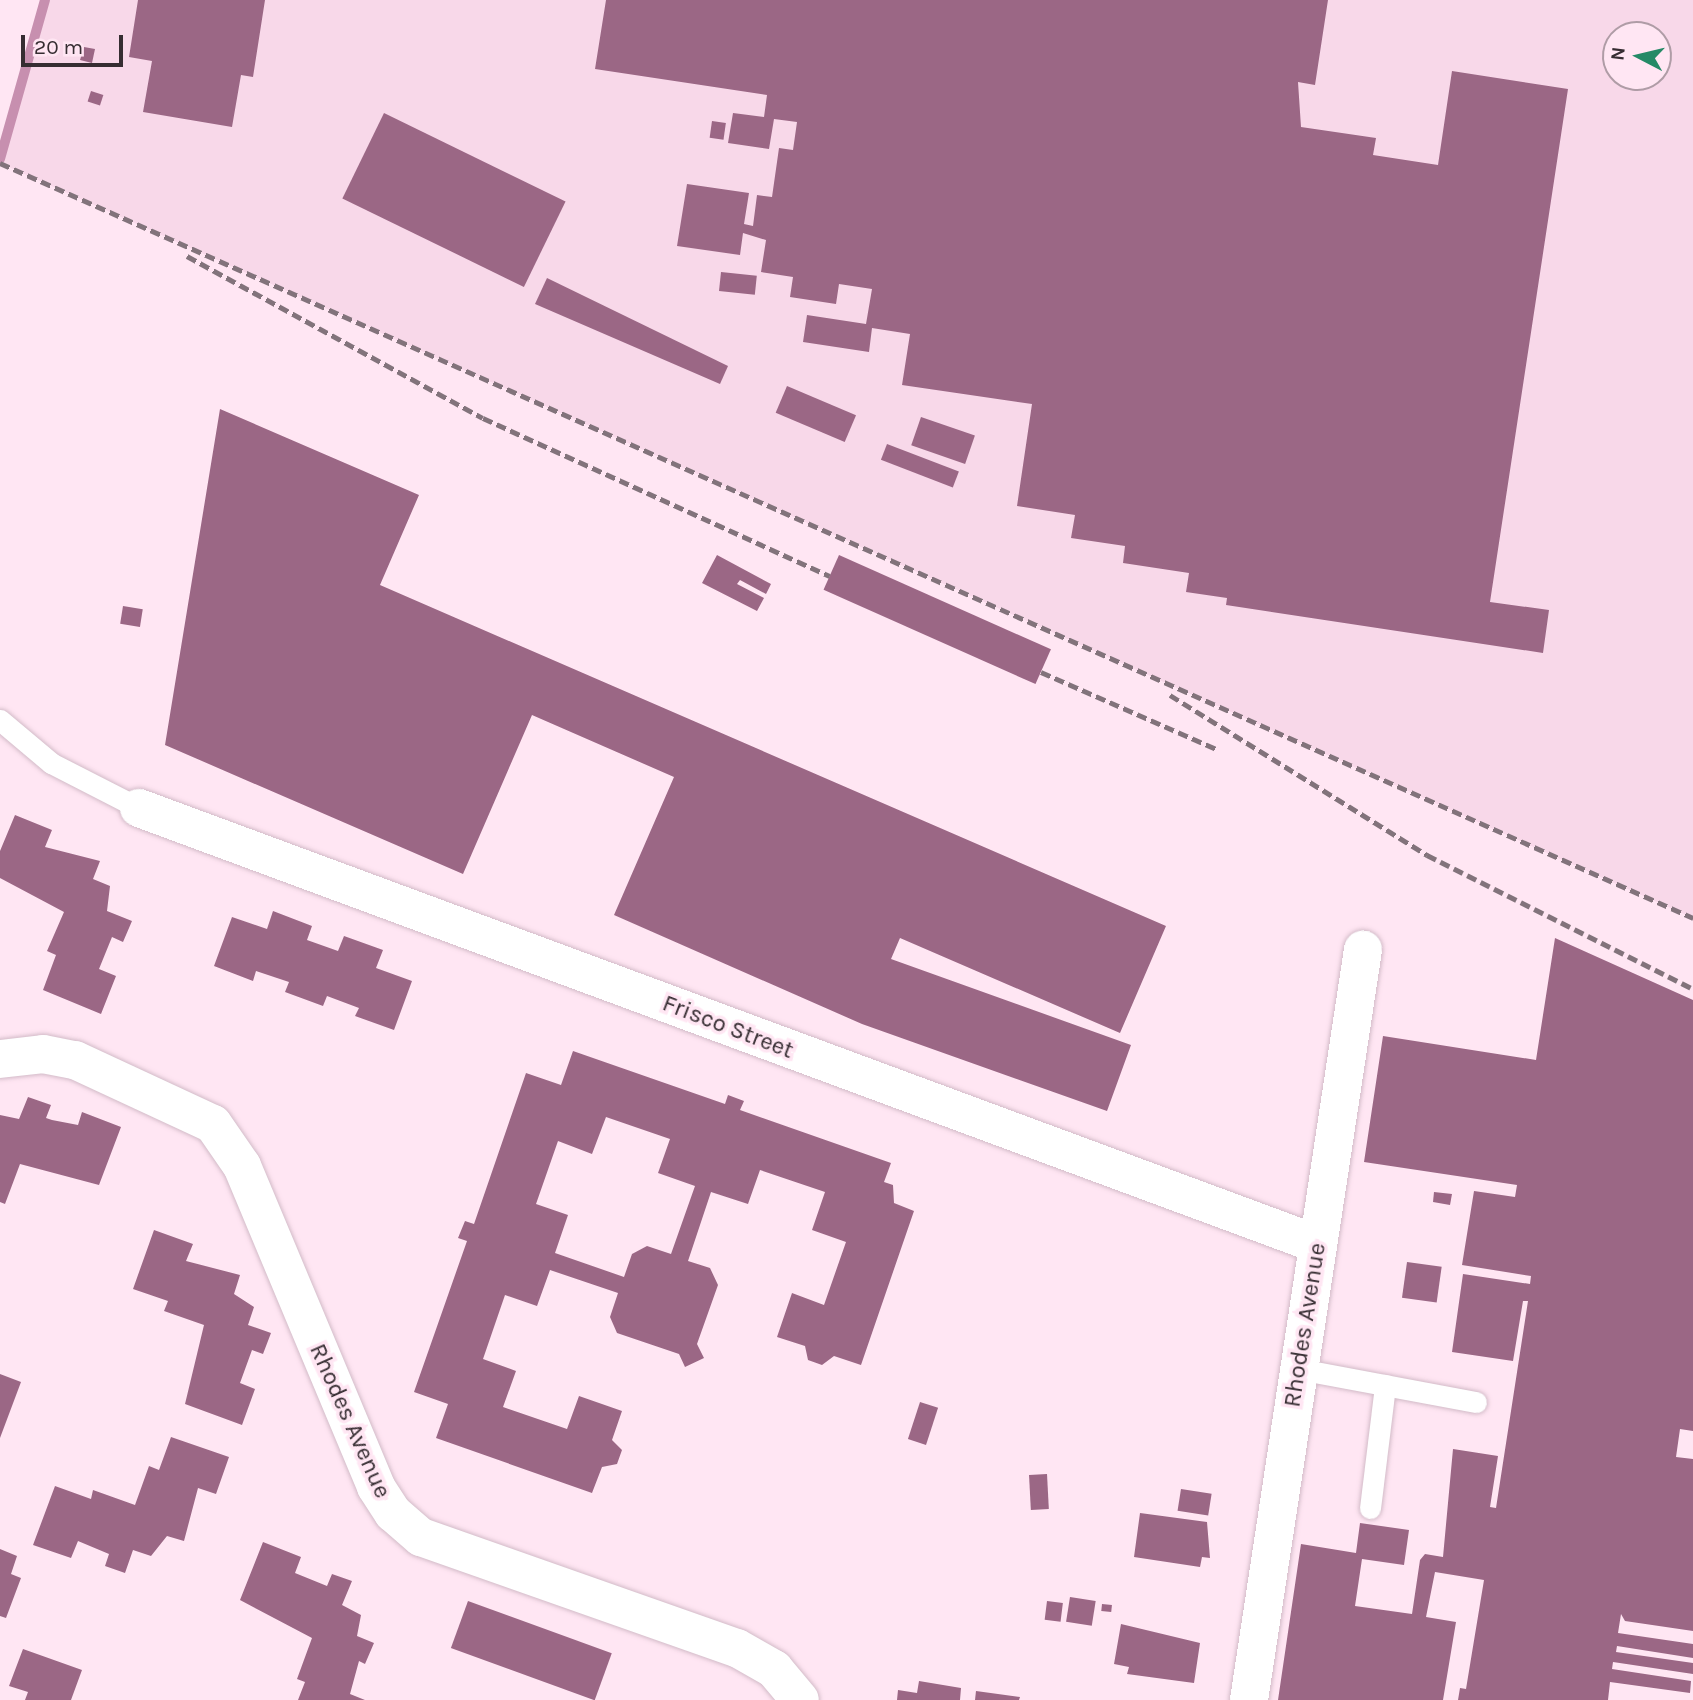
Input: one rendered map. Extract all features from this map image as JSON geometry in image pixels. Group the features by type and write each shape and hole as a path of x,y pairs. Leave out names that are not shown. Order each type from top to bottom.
{"street":[{"name":"Frisco Street","path":"139,808 1317,1244"},
{"name":"Rhodes Avenue","path":"1249,1700 1363,950"},
{"name":"Rhodes Avenue","path":"0,1059 43,1054 75,1060 213,1124 242,1166 376,1487 393,1513 421,1537 737,1648 774,1669 800,1700"}],"lane":[{"path":"0,720 51,764 139,808"},
{"path":"1299,1368 1476,1402"},
{"path":"1370,1508 1385,1385"}],"shaded area":[{"path":"45,0 1693,0 1693,918 0,163"}],"building":[{"path":"138,0 265,0 253,77 241,75 232,127 143,112 152,61 129,57"},
{"path":"606,0 1328,0 1315,85 1298,82 1301,127 1376,138 1373,155 1438,165 1452,71 1568,89 1490,602 1549,610 1543,653 1226,605 1227,598 1186,592 1189,573 1123,563 1125,546 1071,538 1075,515 1017,506 1032,404 902,385 910,334 872,328 869,352 803,342 807,315 866,324 872,289 839,284 836,304 790,297 793,277 761,272 766,240 743,233 740,255 677,246 687,184 749,193 744,224 753,226 757,195 772,197 779,148 793,150 797,122 774,119 769,149 728,143 733,113 764,117 767,95 595,69"},
{"path":"84,47 95,49 92,63 80,60"},
{"path":"91,91 103,95 100,105 88,101"},
{"path":"384,113 566,202 524,287 342,198"},
{"path":"712,121 726,123 723,140 710,138"},
{"path":"721,272 757,276 755,295 719,291"},
{"path":"547,278 728,366 720,384 535,304"},
{"path":"787,386 856,415 845,442 776,413"},
{"path":"220,409 419,495 380,585 1166,926 1120,1033 900,938 891,959 1131,1045 1107,1111 862,1024 614,915 674,777 532,715 463,874 165,745"},
{"path":"921,417 975,436 965,464 911,445"},
{"path":"887,444 959,472 953,487 881,460"},
{"path":"717,555 771,584 766,594 740,580 737,584 764,598 757,611 702,583"},
{"path":"839,555 1051,649 1035,684 824,590"},
{"path":"123,606 143,609 140,627 120,624"},
{"path":"15,815 52,830 45,847 100,861 93,879 110,886 107,911 132,921 123,942 112,937 99,969 116,976 101,1014 43,990 56,955 47,951 64,912 0,878 0,851"},
{"path":"273,911 312,926 307,940 338,951 344,936 383,950 376,968 412,981 394,1030 355,1016 359,1008 327,996 323,1006 285,992 289,982 256,971 253,981 214,966 232,917 267,929"},
{"path":"1555,938 1693,1000 1693,1431 1680,1429 1676,1457 1693,1459 1693,1631 1625,1621 1621,1614 1618,1633 1693,1644 1693,1658 1617,1646 1616,1652 1693,1663 1693,1674 1613,1662 1612,1669 1691,1681 1690,1693 1610,1682 1608,1700 1458,1700 1460,1688 1466,1689 1484,1580 1435,1572 1426,1617 1456,1622 1443,1700 1278,1700 1301,1544 1356,1553 1360,1523 1409,1530 1404,1565 1362,1559 1355,1606 1412,1614 1420,1560 1425,1554 1443,1557 1453,1449 1498,1456 1490,1507 1496,1508 1528,1301 1523,1301 1513,1361 1452,1352 1463,1274 1530,1284 1531,1276 1462,1265 1474,1191 1515,1197 1517,1185 1364,1162 1383,1036 1536,1060"},
{"path":"573,1051 725,1104 728,1095 744,1101 740,1110 891,1163 884,1182 893,1185 894,1203 914,1211 861,1365 834,1356 822,1365 808,1360 805,1346 777,1337 792,1293 824,1305 846,1242 812,1230 825,1192 760,1170 748,1204 711,1192 688,1261 710,1268 718,1285 697,1344 704,1358 685,1367 679,1354 617,1333 610,1317 618,1293 550,1270 537,1306 505,1295 483,1359 516,1371 503,1407 567,1429 579,1396 622,1411 612,1440 622,1450 617,1464 602,1467 592,1493 436,1438 448,1404 414,1392 467,1241 458,1238 465,1221 474,1224 526,1073 561,1085","holes":["606,1117 670,1139 658,1173 695,1186 671,1254 647,1246 632,1254 624,1277 555,1253 568,1215 536,1204 558,1141 592,1154"]},
{"path":"28,1097 51,1105 46,1118 52,1120 78,1125 82,1112 121,1127 99,1185 20,1164 5,1204 0,1202 0,1115 19,1119"},
{"path":"1434,1192 1452,1194 1450,1205 1433,1202"},
{"path":"154,1230 193,1244 186,1261 240,1275 234,1294 254,1307 248,1325 271,1333 263,1354 252,1350 240,1383 255,1389 242,1425 185,1404 204,1325 164,1311 168,1301 133,1289"},
{"path":"1407,1262 1442,1267 1437,1303 1402,1298"},
{"path":"0,1374 21,1382 0,1438"},
{"path":"920,1402 938,1408 926,1445 908,1439"},
{"path":"171,1437 229,1457 216,1494 198,1488 184,1541 167,1536 151,1556 133,1550 125,1573 105,1566 109,1554 78,1541 71,1558 33,1545 55,1486 91,1499 93,1490 135,1505 149,1466 159,1470"},
{"path":"1047,1474 1049,1509 1031,1510 1029,1475"},
{"path":"1181,1489 1212,1494 1208,1516 1178,1511"},
{"path":"1140,1513 1207,1522 1210,1558 1202,1557 1200,1567 1134,1557"},
{"path":"263,1542 301,1557 295,1573 327,1586 332,1574 352,1581 342,1605 361,1615 357,1636 374,1643 365,1664 359,1661 350,1694 365,1700 298,1700 305,1682 297,1679 312,1638 240,1600"},
{"path":"0,1549 17,1556 11,1574 21,1578 6,1618 0,1616"},
{"path":"1070,1597 1096,1601 1092,1626 1066,1622"},
{"path":"468,1601 612,1653 594,1700 451,1648"},
{"path":"1047,1601 1063,1603 1061,1622 1045,1620"},
{"path":"1102,1604 1112,1605 1111,1612 1101,1611"},
{"path":"1121,1624 1200,1643 1194,1683 1127,1674 1129,1667 1114,1664"},
{"path":"23,1649 82,1670 71,1700 25,1700 28,1692 9,1686"},
{"path":"919,1681 961,1688 960,1700 897,1700 898,1690 917,1693"},
{"path":"976,1691 1020,1697 1019,1700 975,1700"}],"waterway":[{"path":"0,159 45,0"}],"railway":[{"path":"0,163 1693,918"},
{"path":"187,256 483,418 830,576"},
{"path":"1041,672 1219,750"},
{"path":"1170,695 1427,855 1693,989"}]}
